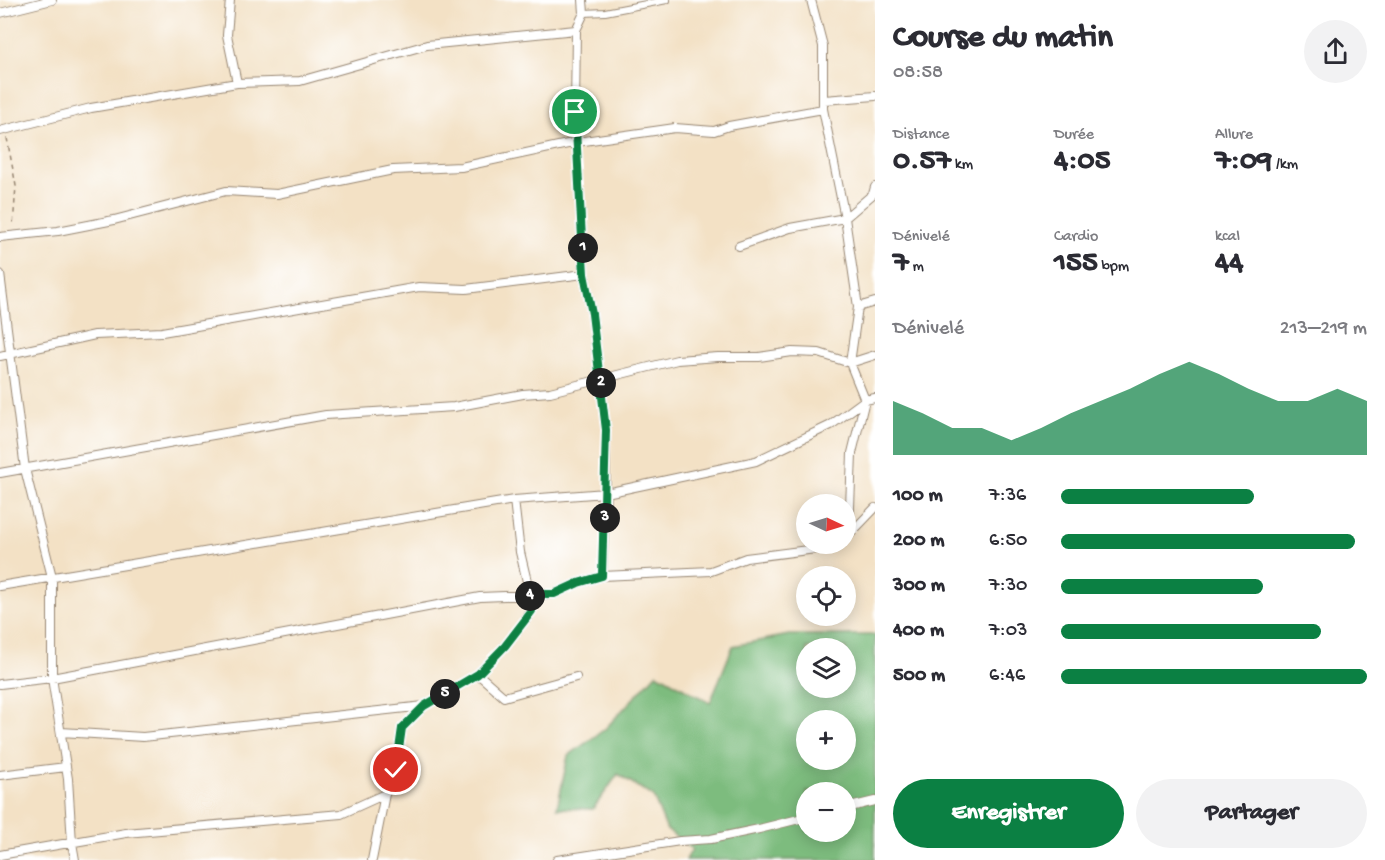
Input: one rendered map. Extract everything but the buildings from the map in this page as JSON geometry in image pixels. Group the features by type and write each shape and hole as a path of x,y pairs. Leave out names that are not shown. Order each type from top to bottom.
{"street":[{"path":"0,13 52,0"},
{"path":"230,0 227,35 237,83"},
{"path":"583,0 584,13 576,30 577,142 584,274 592,314 606,430 602,576"},
{"path":"584,13 605,12 667,0"},
{"path":"811,0 823,46 824,104 845,218 858,308 850,363 864,400 852,453 850,494"},
{"path":"3,130 91,108 237,83 300,81 427,45 576,30"},
{"path":"0,237 58,231 226,191 277,194 393,170 461,167 577,142 675,128 714,131 824,104 875,96"},
{"path":"739,246 790,228 845,218 873,194 875,187"},
{"path":"0,274 26,469 52,577 52,678 66,767 75,860"},
{"path":"0,356 95,335 162,332 419,287 466,289 584,274"},
{"path":"858,308 875,302"},
{"path":"0,473 326,415 454,407 522,394 550,392 677,360 819,352 850,363 875,355"},
{"path":"0,586 514,501 606,493 756,461 831,425 864,400 875,398"},
{"path":"372,860 385,794 396,770 402,728 424,706 478,674 505,646 532,611 520,552 514,501"},
{"path":"856,527 875,508"},
{"path":"0,684 52,678 480,597 554,594 578,583 602,576 665,575 711,571 746,558 796,552"},
{"path":"478,674 504,697 576,677"},
{"path":"61,732 143,737 424,706"},
{"path":"0,775 66,767"},
{"path":"0,855 126,833 341,814 385,794"},
{"path":"856,806 875,801"},
{"path":"557,860 711,838 796,820"}],"path":[{"path":"3,130 16,186 13,236"}],"green space":[{"path":"789,635 875,635 875,860 686,860 692,849 667,830 653,796 618,774 593,809 557,808 568,756 605,729 657,673 710,703 733,646"}],"route":[{"path":"396,770 402,728 424,706 478,674 505,646 532,611 530,594 554,594 578,583 602,576 606,430 592,314 584,274 575,112"}]}
